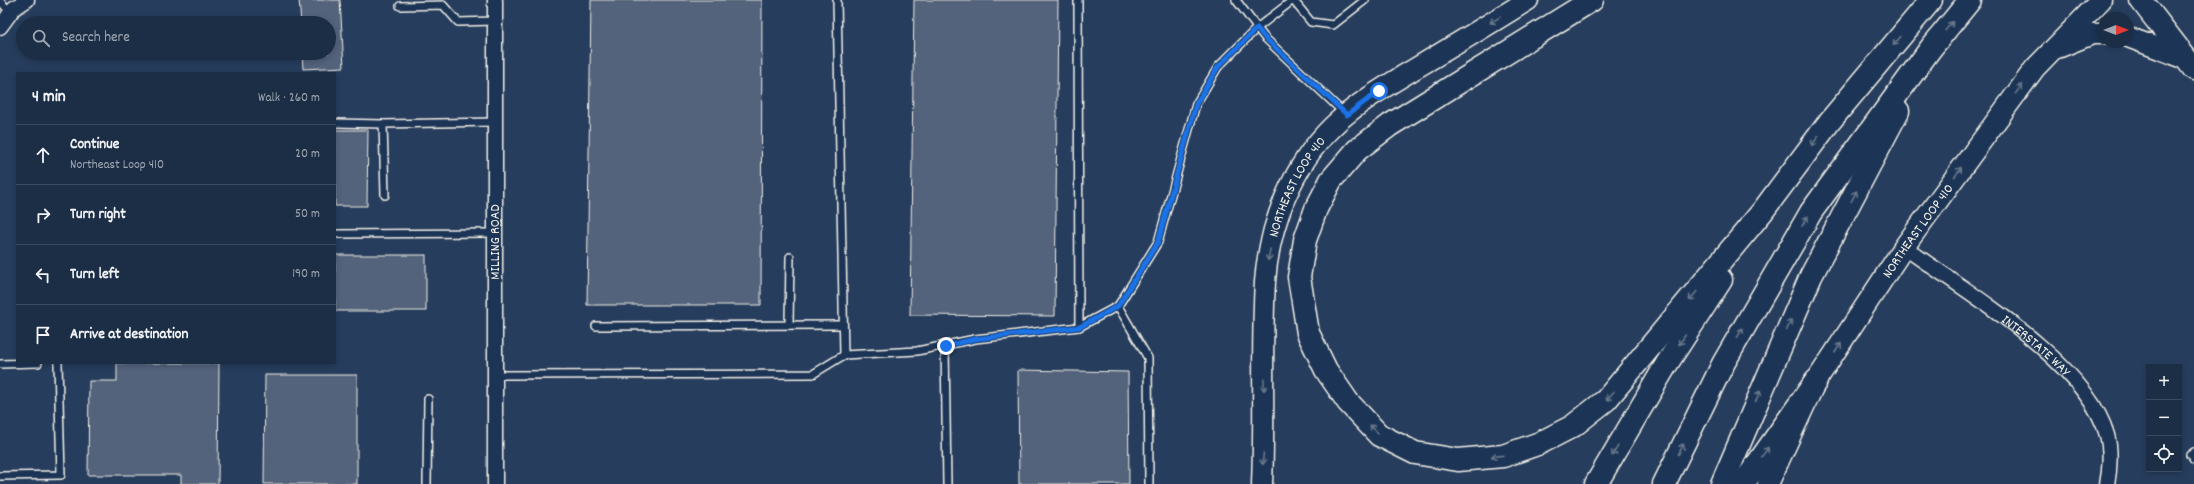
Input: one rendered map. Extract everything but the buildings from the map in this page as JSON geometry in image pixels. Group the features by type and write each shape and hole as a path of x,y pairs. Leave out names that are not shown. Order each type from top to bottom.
{"main road":[{"name":"NORTHEAST LOOP 410","path":"1262,484 1265,434 1265,281 1273,234 1287,193 1306,157 1333,125 1379,91 1528,0"},
{"path":"1592,0 1390,125 1357,150 1331,180 1316,209 1305,240 1299,277 1308,333 1326,370 1348,402 1379,435 1415,453 1465,459 1503,456 1540,443 1573,426 1606,400 1762,212 1830,121 1931,0"},
{"path":"1664,484 1723,364 1811,212 1930,48 1970,0"},
{"name":"NORTHEAST LOOP 410","path":"1768,484 1816,381 1904,247 2035,68 2101,0"},
{"path":"2141,0 2190,64"},
{"path":"2052,50 2092,34 2098,34"},
{"path":"2134,40 2190,64"},
{"path":"1722,484 1811,276 1930,48"},
{"path":"1596,484 1666,365 1762,212"},
{"path":"1743,484 1816,381"}],"street":[{"path":"0,27 14,8 27,0"},
{"name":"MILLING ROAD","path":"495,0 493,233 495,484"},
{"name":"INTERSTATE WAY","path":"1904,247 2034,340 2081,388 2095,408 2107,436 2109,473 2107,484"}],"lane":[{"path":"837,0 844,355"},
{"path":"1078,0 1080,327"},
{"path":"1236,0 1264,37 1347,115"},
{"path":"494,375 813,374 844,355 917,351 975,339 1080,327 1118,306 1158,242 1196,104 1218,67 1257,28 1293,0 1311,22 1333,25 1365,0"},
{"path":"0,1 11,12"},
{"path":"400,6 443,5 458,22 495,21"},
{"path":"336,123 382,124 495,122"},
{"path":"382,124 384,195"},
{"path":"338,234 493,233"},
{"path":"789,325 790,257"},
{"path":"1118,306 1148,358 1149,484"},
{"path":"596,326 843,325"},
{"path":"946,346 947,484"},
{"path":"0,364 16,364"},
{"path":"0,476 61,475 58,364"},
{"path":"427,484 428,399"},
{"path":"2194,452 2190,455 2194,460"}],"route":[{"path":"946,346 975,339 1080,327 1118,306 1158,242 1196,104 1218,67 1257,28 1264,37 1347,115 1379,91"}]}
